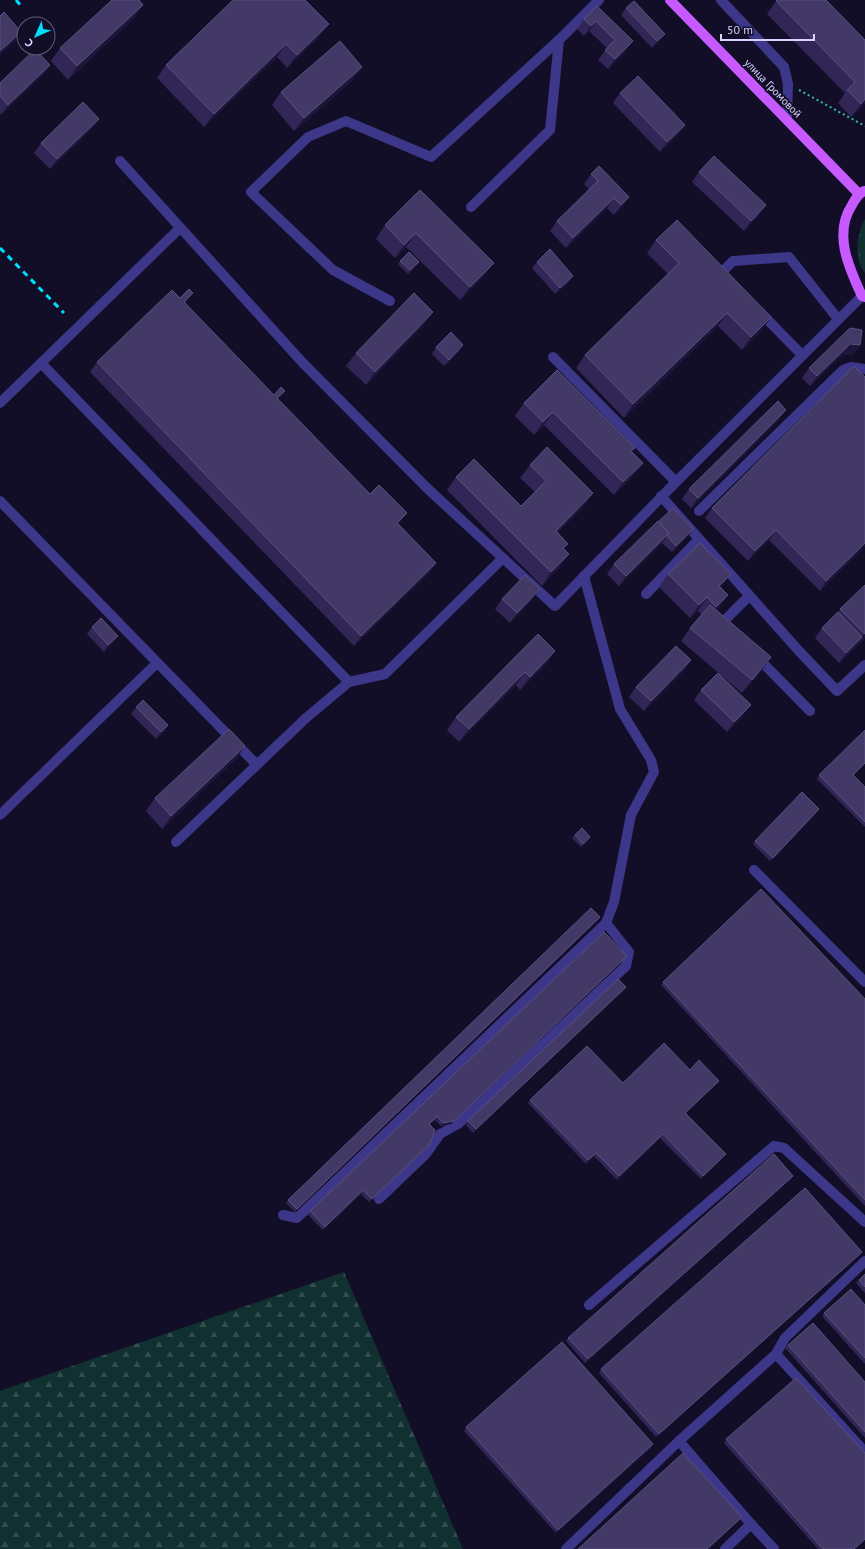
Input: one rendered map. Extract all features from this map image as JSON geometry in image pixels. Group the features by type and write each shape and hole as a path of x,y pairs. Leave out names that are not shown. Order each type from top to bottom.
{"main road":[{"name":"улица Громовой","path":"670,0 787,120 862,192"},
{"path":"862,192 847,213 843,241 849,268 864,296"}],"street":[{"path":"390,301 333,270 251,192 308,136 346,121 431,157 559,40 598,0"},
{"path":"721,0 784,67 788,84 787,120"},
{"path":"471,208 550,130 559,40"},
{"path":"120,161 302,362 429,490 555,606 838,319 864,296"},
{"path":"0,403 180,228"},
{"path":"732,284 721,273 733,261 789,257 838,319"},
{"path":"753,306 802,356"},
{"path":"553,356 676,482"},
{"path":"41,363 350,682"},
{"path":"698,511 842,370 851,367 865,369"},
{"path":"662,496 799,651 837,691 865,665"},
{"path":"0,501 257,765"},
{"path":"646,594 699,539"},
{"path":"176,842 306,718 350,682 385,674 503,558"},
{"path":"283,1215 297,1218 606,923 614,902 631,815 654,772 651,760 620,709 584,576"},
{"path":"740,638 723,622 750,596"},
{"path":"751,650 810,711"},
{"path":"0,815 157,663"},
{"path":"754,870 865,982"},
{"path":"379,1199 425,1155 440,1134 458,1124 626,966 629,952 606,923"},
{"path":"589,1305 774,1146 784,1148 865,1222"},
{"path":"566,1549 678,1441 776,1354 785,1338 865,1261"},
{"path":"776,1354 865,1452"},
{"path":"678,1441 774,1549"},
{"path":"725,1549 751,1524"}],"path":[{"path":"788,84 865,126"}],"green space":[{"path":"865,219 865,273 859,261 858,239"},
{"path":"344,1272 463,1549 0,1549 0,1391"}],"building":[{"path":"112,0 139,0 143,5 77,66 60,48"},
{"path":"233,0 305,0 329,24 297,55 286,44 214,114 166,65"},
{"path":"826,0 865,40 865,99 861,104 847,90 855,82 776,1"},
{"path":"634,1 665,34 657,41 626,8"},
{"path":"597,6 633,41 615,59 605,50 615,40 596,21 591,26 584,19"},
{"path":"4,12 16,26 16,37 0,51 0,16"},
{"path":"340,41 362,67 304,118 281,92"},
{"path":"28,56 42,56 50,65 8,105 0,96 0,83"},
{"path":"638,76 685,125 667,142 620,93"},
{"path":"83,102 99,119 57,159 41,143"},
{"path":"714,156 766,205 751,221 699,172"},
{"path":"599,166 629,197 621,205 614,198 573,238 557,221 598,181 591,174"},
{"path":"420,190 494,263 470,287 416,233 404,245 385,225"},
{"path":"677,220 771,317 751,337 727,313 633,404 585,355 679,263 656,240"},
{"path":"550,249 573,276 560,288 537,262"},
{"path":"409,252 419,262 410,270 400,261"},
{"path":"189,289 193,293 184,302 274,395 281,387 285,391 277,398 370,494 379,485 407,513 397,523 436,563 361,636 97,362 172,290 180,298"},
{"path":"414,293 433,312 375,372 356,353"},
{"path":"850,328 862,330 860,345 850,344 817,376 809,368"},
{"path":"451,332 463,345 449,360 436,347"},
{"path":"854,366 865,377 865,543 826,581 776,530 755,551 712,508"},
{"path":"557,370 635,448 631,451 643,463 623,482 553,412 543,422 524,403"},
{"path":"778,401 786,410 698,498 689,489"},
{"path":"547,447 593,493 556,531 568,544 563,548 569,554 551,572 456,477 474,459 521,506 546,481 530,465"},
{"path":"673,508 693,529 676,546 667,536 669,533 658,522"},
{"path":"658,521 669,533 626,576 614,564"},
{"path":"700,543 731,574 719,586 728,595 716,607 707,597 699,605 668,574"},
{"path":"525,575 540,589 517,613 502,599"},
{"path":"865,585 865,634 840,609"},
{"path":"710,605 771,657 752,680 690,628"},
{"path":"838,612 862,637 846,653 822,628"},
{"path":"101,618 118,636 108,645 92,627"},
{"path":"538,634 555,651 530,677 525,672 469,729 456,717"},
{"path":"676,646 691,660 651,701 636,687"},
{"path":"718,673 751,705 734,722 701,690"},
{"path":"143,700 168,725 161,732 136,707"},
{"path":"229,729 245,746 171,816 155,798"},
{"path":"865,730 865,763 853,775 865,787 865,822 819,775"},
{"path":"802,792 819,809 773,858 755,841"},
{"path":"582,828 590,837 583,844 575,835"},
{"path":"761,889 865,999 865,1200 663,982"},
{"path":"591,908 600,917 297,1209 288,1200"},
{"path":"604,932 627,956 454,1121 443,1123 437,1116 429,1124 435,1130 430,1144 372,1199 363,1190 325,1227 310,1211"},
{"path":"618,979 626,987 476,1129 468,1121"},
{"path":"664,1043 690,1070 699,1060 719,1081 685,1113 726,1154 703,1176 663,1134 619,1176 596,1153 588,1160 530,1100 587,1046 623,1083"},
{"path":"774,1154 793,1176 588,1359 568,1338"},
{"path":"805,1188 862,1252 659,1434 601,1369"},
{"path":"865,1274 865,1287 859,1280"},
{"path":"851,1289 865,1305 865,1358 824,1313"},
{"path":"813,1323 865,1382 865,1432 788,1345"},
{"path":"562,1342 653,1444 558,1530 466,1427"},
{"path":"796,1378 865,1453 865,1539 854,1549 823,1549 726,1439"},
{"path":"683,1453 742,1517 707,1549 578,1549"}],"railway":[{"path":"16,0 22,7"},
{"path":"0,248 64,313"}]}
